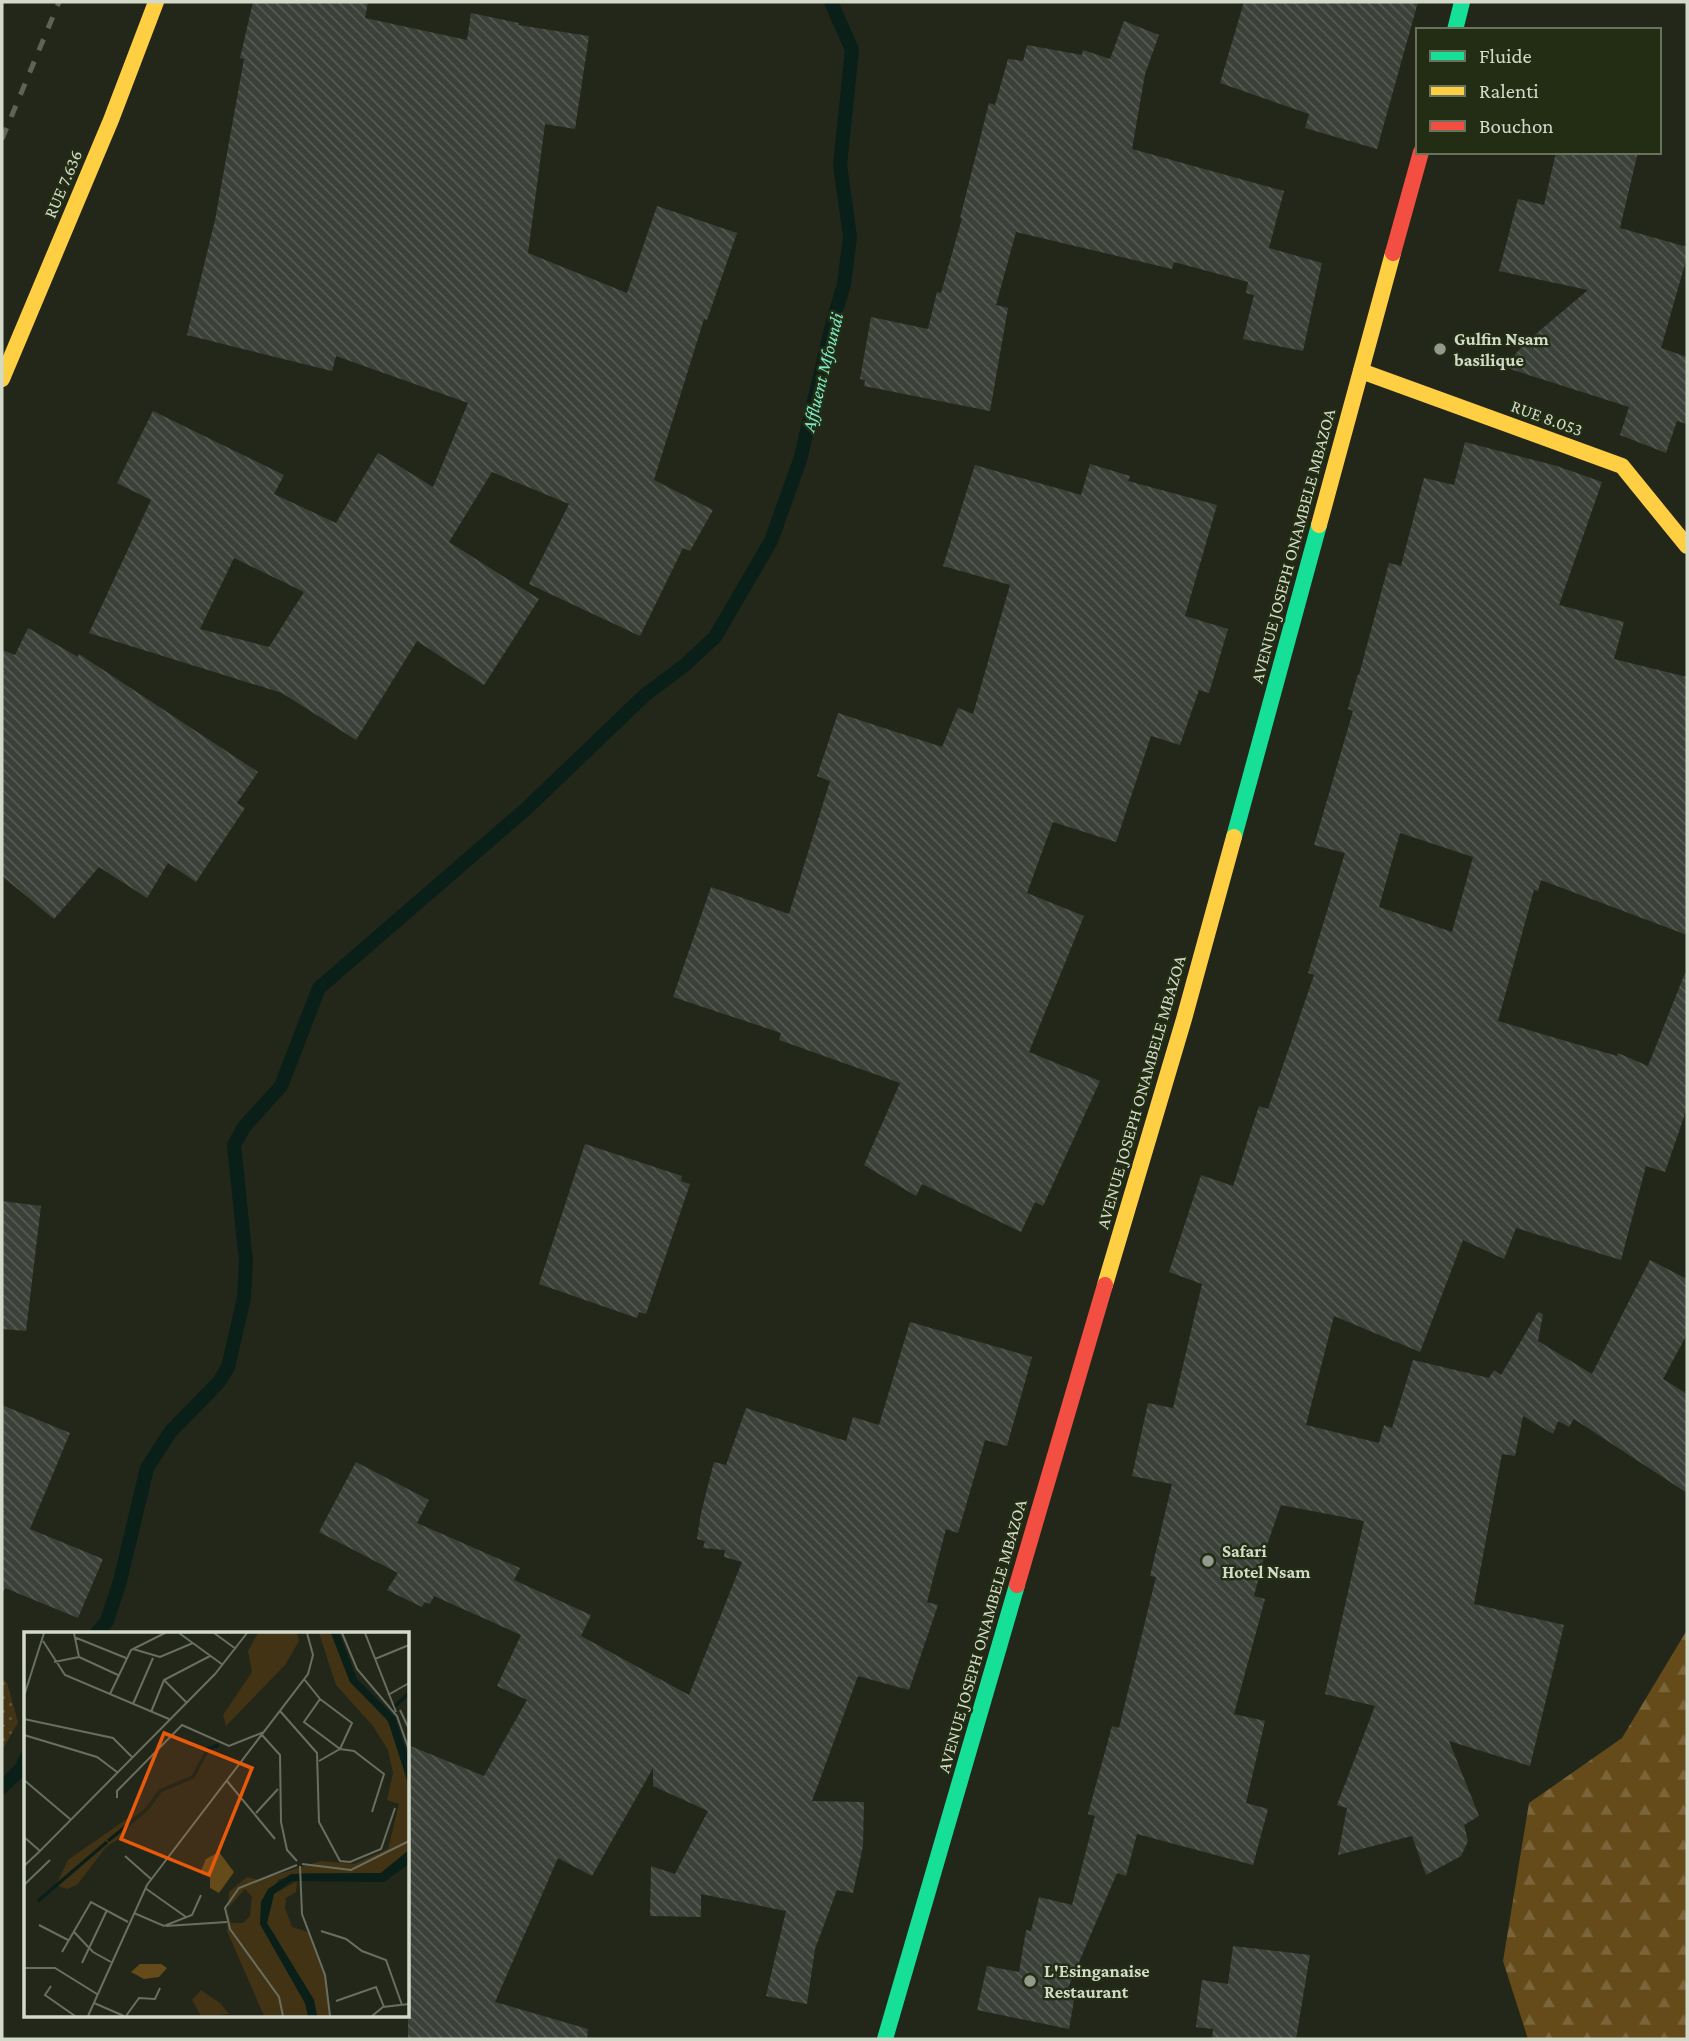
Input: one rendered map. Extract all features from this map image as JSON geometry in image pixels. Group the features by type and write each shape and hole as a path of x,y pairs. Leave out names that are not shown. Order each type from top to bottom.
{"main road":[{"name":"RUE 7.636","path":"2,379 111,120 156,2"},
{"path":"1456,28 1462,2"},
{"name":"AVENUE JOSEPH ONAMBELE MBAZOA","path":"886,2039 1184,1019 1420,154"},
{"name":"RUE 8.053","path":"1361,371 1622,466 1687,546"}],"shaded area":[{"path":"2,1678 7,1683 18,1722 2,1751"}],"green space":[{"path":"1687,1630 1687,2039 1528,2039 1503,1961 1529,1803 1622,1738"}],"building":[{"path":"253,2 368,2 365,18 467,40 471,13 519,23 518,25 589,36 575,129 545,124 528,253 627,293 657,206 737,233 707,320 704,319 654,480 713,510 690,551 683,548 640,636 529,584 569,504 492,472 449,542 539,599 484,685 417,641 356,740 282,693 89,633 151,500 117,483 153,411 284,475 274,494 336,523 378,453 433,487 468,403 336,356 332,371 187,335 215,220 244,59 240,58","holes":["234,558 304,592 269,647 200,629"]},
{"path":"1244,2 1418,2 1377,149 1305,128 1309,114 1220,83"},
{"path":"1124,21 1159,35 1145,74 1132,149 1284,191 1269,248 1322,263 1303,351 1243,339 1254,295 1246,293 1248,282 1174,262 1172,269 1016,232 996,305 1008,308 990,411 864,386 865,380 860,379 871,317 928,329 937,292 941,293 962,218 989,103 995,105 1008,59 1023,61 1027,45 1082,55 1083,50 1110,59"},
{"path":"1556,154 1638,154 1620,228 1687,247 1687,257 1661,348 1687,357 1687,424 1677,421 1666,453 1620,435 1629,407 1504,367 1525,343 1588,290 1499,271 1518,199 1544,205"},
{"path":"1465,442 1557,466 1602,482 1559,605 1624,622 1614,659 1687,677 1687,935 1541,880 1538,891 1534,890 1498,1021 1617,1056 1618,1053 1648,1066 1687,973 1687,1108 1665,1172 1646,1166 1621,1260 1516,1228 1504,1259 1463,1240 1420,1352 1334,1316 1306,1425 1379,1443 1384,1425 1392,1428 1413,1360 1489,1378 1494,1370 1501,1375 1538,1312 1543,1314 1538,1341 1592,1374 1650,1260 1687,1279 1687,1334 1663,1379 1687,1394 1687,1493 1574,1419 1569,1427 1558,1421 1553,1434 1523,1416 1515,1456 1502,1454 1474,1604 1564,1625 1530,1766 1449,1741 1479,1816 1464,1825 1468,1841 1461,1856 1426,1875 1412,1836 1338,1855 1347,1808 1337,1805 1375,1706 1325,1694 1364,1521 1281,1505 1254,1596 1265,1599 1234,1714 1265,1721 1246,1803 1268,1809 1253,1865 1137,1834 1126,1876 1117,1873 1068,1988 1076,1989 1069,2029 977,2010 987,1966 1019,1972 1026,1930 1031,1931 1039,1897 1072,1905 1095,1816 1088,1814 1112,1726 1119,1728 1156,1577 1150,1576 1172,1484 1132,1476 1148,1403 1173,1408 1202,1284 1169,1272 1201,1175 1233,1186 1259,1106 1268,1109 1314,975 1308,973 1345,853 1314,845 1353,711 1348,709 1389,563 1401,566 1424,478 1454,485","holes":["1400,833 1473,857 1452,932 1379,907"]},
{"path":"1090,464 1130,476 1128,481 1217,505 1185,616 1228,629 1209,693 1199,690 1180,745 1151,736 1116,842 1053,822 1027,893 1084,916 1029,1052 1100,1081 1043,1206 1035,1202 1021,1232 922,1184 916,1196 864,1165 900,1083 779,1040 781,1033 673,997 711,887 789,914 830,781 817,776 838,713 942,747 958,708 973,714 1010,585 943,566 975,465 1081,495"},
{"path":"28,628 78,657 79,654 258,772 237,803 245,808 196,882 168,863 147,898 99,867 54,919 2,876 2,650 15,655"},
{"path":"585,1144 682,1176 681,1181 690,1184 646,1314 639,1312 637,1318 539,1284"},
{"path":"2,1201 41,1206 26,1331 2,1329"},
{"path":"910,1322 1032,1357 1007,1446 985,1440 958,1533 946,1529 927,1602 938,1605 909,1690 858,1676 812,1801 864,1802 863,1846 853,1893 837,1890 815,1949 807,2004 766,1996 786,1911 701,1894 701,1917 650,1916 651,1866 675,1874 708,1811 653,1786 653,1768 592,1876 558,1858 495,2002 588,2029 587,2039 408,2039 410,1746 484,1776 527,1700 497,1686 521,1635 434,1596 430,1604 425,1602 422,1607 387,1590 398,1573 319,1532 356,1462 429,1500 417,1523 520,1568 514,1580 591,1615 581,1636 689,1695 742,1562 724,1557 725,1550 703,1548 705,1541 697,1539 714,1462 726,1465 746,1408 846,1441 853,1417 879,1425"},
{"path":"2,1405 70,1433 30,1529 103,1559 78,1618 5,1588 2,1595"},
{"path":"1233,1946 1310,1955 1296,2039 1212,2039 1213,2029 1196,2027 1202,1980 1228,1984"}],"waterway":[{"name":"Affluent Mfoundi","path":"98,1632 107,1621 120,1581 147,1468 171,1431 219,1382 228,1367 244,1298 246,1261 234,1145 244,1127 281,1086 319,988 526,809 645,695 685,665 715,637 771,541 800,460 844,284 850,237 840,165 852,50 831,2"},
{"path":"2,1787 24,1763"}],"railway":[{"path":"2,139 59,2"}],"traffic: fast":[{"path":"1456,28 1462,2"},
{"path":"1234,837 1319,525"},
{"path":"885,2039 1017,1585"}],"traffic: slow":[{"path":"2,379 111,120 156,2"},
{"path":"1319,525 1393,253"},
{"path":"1361,371 1622,466 1687,546"},
{"path":"1105,1285 1184,1019 1234,837"}],"traffic: jam":[{"path":"1393,253 1420,154"},
{"path":"1017,1585 1105,1285"}],"place":[{"name":"Gulfin Nsam basilique","path":"1440,349"},
{"name":"Safari Hotel Nsam","path":"1208,1561"},
{"name":"L'Esinganaise Restaurant","path":"1030,1981"}]}
